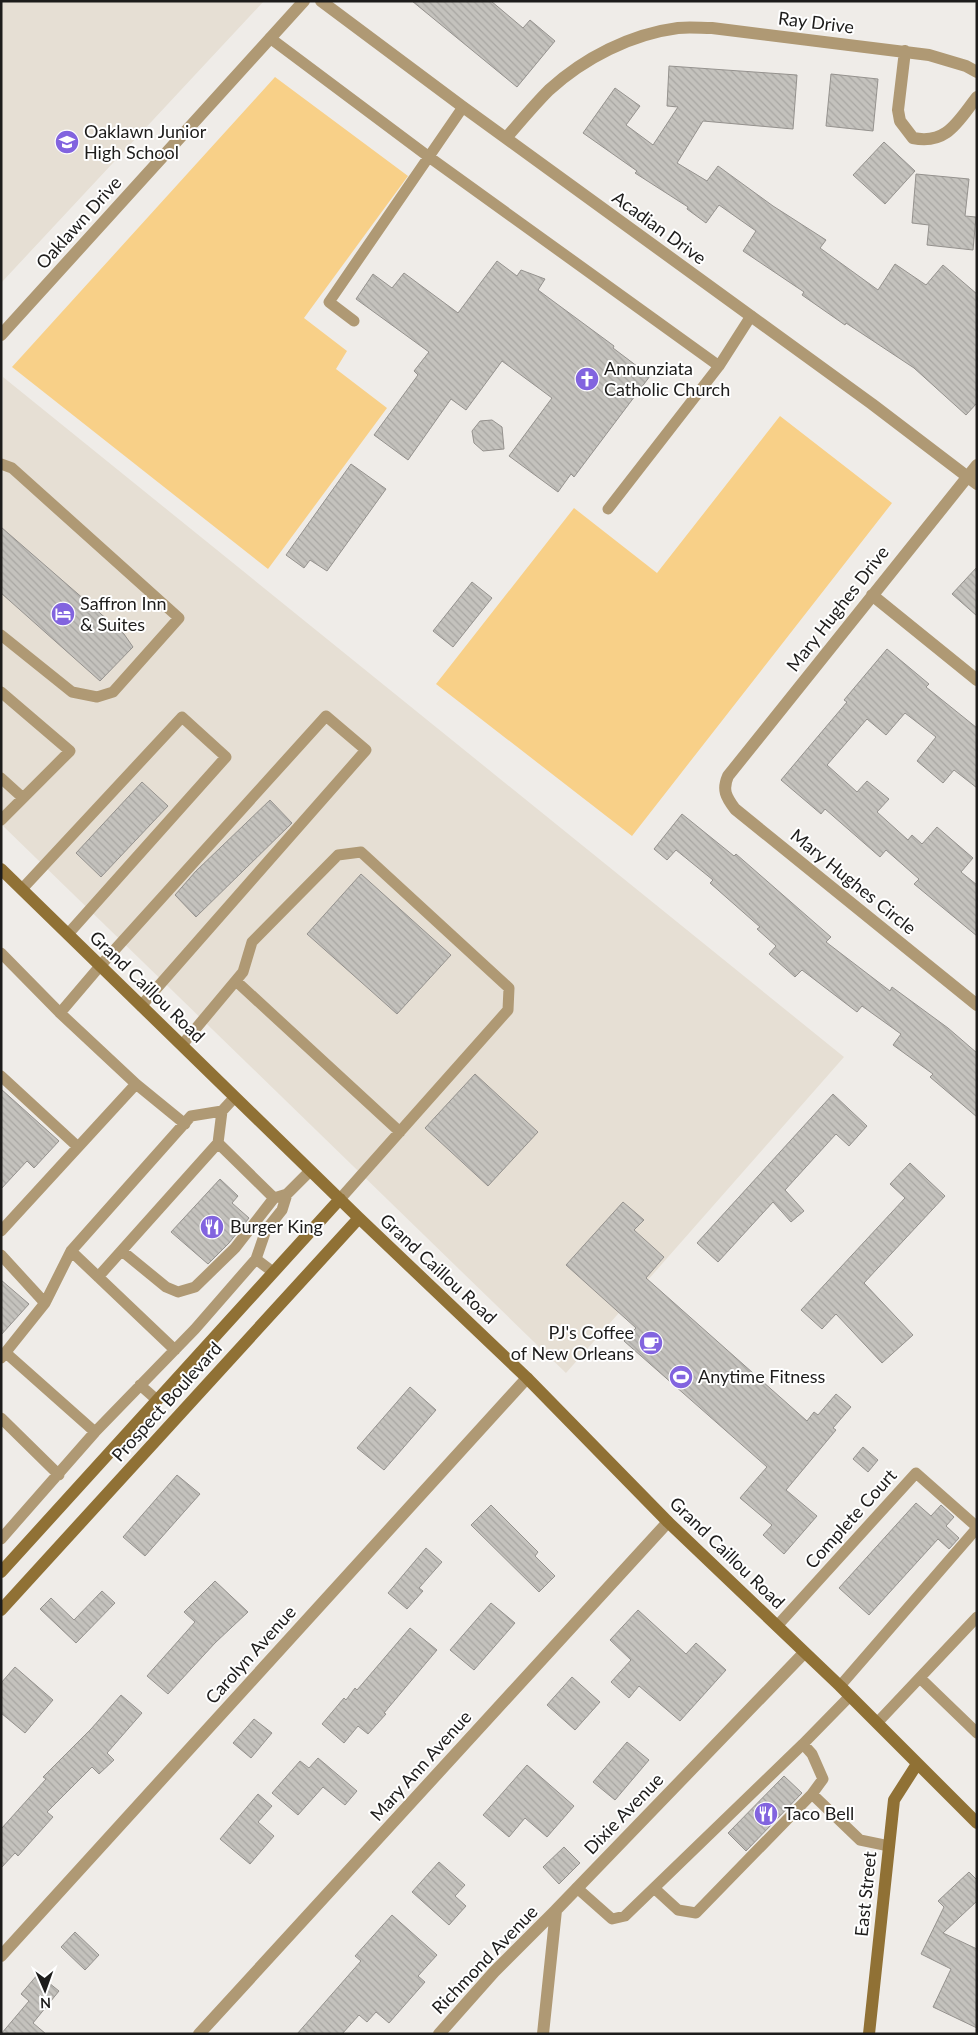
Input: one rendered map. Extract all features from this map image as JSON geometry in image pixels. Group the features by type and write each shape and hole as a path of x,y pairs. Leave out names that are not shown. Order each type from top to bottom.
{"main road":[{"name":"Grand Caillou Road","path":"1,869 234,1098 527,1378 668,1522 840,1686 977,1822"},
{"name":"Prospect Boulevard","path":"2,1570 340,1199"},
{"name":"Prospect Boulevard","path":"1,1610 359,1218"},
{"name":"East Street","path":"869,2034 894,1800 917,1764"}],"street":[{"name":"Oaklawn Drive","path":"2,334 304,1"},
{"name":"Acadian Drive","path":"321,1 972,480"},
{"name":"Ray Drive","path":"506,138 549,90 584,63 619,45 654,33 678,28 712,28 905,51 929,55 966,66 977,72"},
{"path":"905,51 898,110 900,121 913,138 926,140 940,138 951,130 977,97"},
{"name":"Mary Hughes Drive","path":"728,776 872,595 972,480 977,464"},
{"path":"872,595 977,680"},
{"name":"Mary Hughes Circle","path":"728,776 724,786 725,796 735,809 977,1005"},
{"name":"Carolyn Avenue","path":"1,1956 527,1378"},
{"name":"Mary Ann Avenue","path":"199,2034 668,1522"},
{"name":"Dixie Avenue","path":"556,1910 804,1653"},
{"path":"543,2034 556,1910"},
{"name":"Richmond Avenue","path":"438,2034 494,1972 556,1910"}],"lane":[{"path":"270,38 429,157 719,366"},
{"path":"354,321 329,302 463,107"},
{"path":"608,509 719,366 751,316"},
{"path":"1,464 12,468 180,618 113,692 97,697 72,692 1,635"},
{"path":"1,692 70,751 1,820"},
{"path":"22,889 182,716 226,757 68,934"},
{"path":"60,1013 100,966 326,716 366,750 141,1006"},
{"path":"1,778 23,798"},
{"path":"182,1045 243,972 252,942 338,855 360,852 509,988 508,1010 340,1199"},
{"path":"1,953 60,1013 136,1084 185,1124"},
{"path":"236,981 400,1132"},
{"path":"1,1076 78,1147"},
{"path":"1,1231 136,1084"},
{"path":"98,1277 218,1143 222,1111 234,1098"},
{"path":"95,1432 4,1355 45,1303 71,1251 192,1116 222,1111"},
{"path":"218,1143 274,1198"},
{"path":"1,1539 95,1432 175,1350 256,1259 266,1230 282,1210 287,1194 310,1170"},
{"path":"122,1251 166,1287 178,1292 195,1287 235,1248 274,1198 287,1194"},
{"path":"71,1251 175,1350"},
{"path":"1,1254 45,1303"},
{"path":"256,1259 273,1272"},
{"path":"140,1385 157,1400"},
{"path":"1,1418 59,1475"},
{"name":"Complete Court","path":"777,1626 916,1473 977,1528 840,1686"},
{"path":"877,1723 977,1617"},
{"path":"920,1678 977,1734"},
{"path":"577,1888 612,1919 626,1916 850,1696"},
{"path":"654,1888 678,1910 696,1913 812,1794 822,1779 812,1754 803,1744"},
{"path":"812,1794 860,1840 889,1846"}],"shaded area":[{"name":"Oaklawn Junior High School","path":"1,1 264,1 1,283"},
{"path":"275,77 408,176 304,318 347,351 336,369 387,408 268,569 12,367"},
{"path":"3,377 844,1057 566,1373 1,824"},
{"path":"780,416 892,503 632,836 436,684 574,508 657,573"}],"building":[{"path":"412,1 491,1 523,28 530,20 555,41 517,87"},
{"path":"669,66 797,75 793,129 703,121 677,163 707,181 718,166 773,206 826,240 820,248 878,290 895,264 926,285 943,265 977,294 977,403 966,415 914,368 846,323 845,325 802,295 804,292 743,251 756,231 719,205 706,223 687,209 688,207 635,173 637,171 583,133 615,88 640,106 626,125 653,145 678,107 667,106"},
{"path":"831,74 878,79 873,131 826,126"},
{"path":"884,142 915,171 885,204 853,175"},
{"path":"916,174 969,179 965,216 976,217 973,250 927,245 929,225 912,223"},
{"name":"Annunziata Catholic Church","path":"497,261 517,276 521,270 545,279 538,290 614,346 613,348 650,376 574,477 571,474 558,492 509,456 552,398 502,361 466,410 451,399 408,460 374,435 418,375 414,371 429,352 356,299 373,274 392,288 404,273 458,313"},
{"path":"492,420 502,427 504,449 483,451 474,443 472,431 480,421"},
{"path":"351,464 386,489 327,571 310,560 304,568 286,555"},
{"name":"Saffron Inn & Suites","path":"1,527 124,634 133,647 100,681 1,593"},
{"path":"977,567 977,616 952,594"},
{"path":"472,582 492,598 453,647 433,631"},
{"path":"887,649 929,684 926,687 977,728 977,788 954,770 943,783 917,761 936,737 905,713 886,735 867,719 827,765 857,792 867,781 889,799 877,812 908,840 912,835 922,844 937,827 973,858 961,872 977,885 977,936 914,884 919,879 886,850 880,857 825,809 821,814 781,780 847,702 844,700"},
{"path":"142,782 168,806 101,877 76,853"},
{"path":"270,800 292,823 196,917 175,895 196,871"},
{"path":"682,814 734,856 736,854 831,937 826,942 890,991 892,987 948,1028 977,1053 977,1117 930,1077 933,1074 893,1045 901,1034 862,1006 857,1012 802,970 795,977 769,954 776,946 757,929 760,927 710,883 713,880 676,850 667,860 654,849"},
{"path":"361,874 451,955 397,1014 307,934"},
{"path":"475,1074 538,1132 488,1186 425,1128"},
{"path":"1,1089 59,1141 34,1168 27,1161 1,1189"},
{"path":"833,1094 867,1126 849,1146 836,1134 785,1190 804,1211 791,1222 773,1202 718,1262 697,1243"},
{"path":"910,1163 945,1196 864,1283 913,1335 882,1363 836,1314 822,1329 801,1310 905,1198 890,1184"},
{"name":"Burger King","path":"220,1179 238,1196 232,1203 249,1218 229,1243 208,1264 171,1232"},
{"path":"623,1202 644,1220 634,1230 664,1257 646,1278 807,1421 814,1412 818,1415 836,1394 851,1407 833,1428 836,1430 786,1490 817,1516 784,1554 763,1535 772,1525 740,1498 767,1467 624,1341 636,1328 566,1265"},
{"path":"1,1280 29,1304 1,1335"},
{"path":"410,1387 436,1410 384,1470 357,1448"},
{"path":"863,1447 878,1460 868,1472 853,1459"},
{"path":"177,1475 200,1494 145,1556 123,1537"},
{"path":"916,1503 931,1516 941,1505 954,1517 946,1526 959,1538 949,1549 938,1539 869,1615 839,1588"},
{"path":"491,1505 538,1552 535,1556 555,1576 539,1592 471,1525"},
{"path":"426,1548 442,1562 419,1588 423,1591 407,1609 388,1593"},
{"path":"215,1581 248,1612 215,1643 168,1694 147,1676 195,1622 184,1612"},
{"path":"102,1591 115,1603 76,1643 40,1609 51,1598 74,1620"},
{"path":"491,1603 515,1623 474,1670 450,1650"},
{"path":"638,1610 686,1654 696,1643 726,1670 680,1721 639,1686 629,1698 611,1682 631,1660 610,1640"},
{"path":"410,1628 437,1650 368,1734 358,1726 344,1743 322,1724 344,1698 346,1700 355,1688 357,1690"},
{"path":"15,1667 53,1700 25,1733 1,1713 1,1683"},
{"path":"572,1677 600,1702 575,1730 547,1705"},
{"path":"121,1695 142,1713 107,1753 114,1760 99,1774 92,1767 47,1812 53,1817 18,1856 15,1853 1,1868 1,1829 46,1779 43,1777 91,1729"},
{"path":"254,1719 272,1733 251,1758 233,1743"},
{"path":"627,1742 649,1760 615,1800 593,1782"},
{"path":"318,1758 357,1791 345,1805 323,1787 298,1815 272,1793 300,1761 309,1768"},
{"path":"527,1765 574,1806 547,1837 525,1818 509,1837 483,1815"},
{"name":"Taco Bell","path":"784,1776 802,1793 746,1851 728,1833"},
{"path":"258,1794 272,1806 258,1822 274,1836 250,1864 220,1839"},
{"path":"564,1847 580,1863 559,1884 543,1867"},
{"path":"439,1862 465,1885 455,1896 466,1906 449,1925 412,1892"},
{"path":"969,1872 977,1880 977,1901 943,1933 977,1949 977,2028 933,2007 951,1969 921,1954 944,1907 938,1901"},
{"path":"392,1915 437,1955 418,1976 425,1982 389,2023 376,2012 367,2022 359,2015 342,2034 297,2034 361,1961 355,1956"},
{"path":"75,1932 99,1955 85,1970 61,1947"},
{"path":"38,1974 59,1991 33,2023 46,2034 1,2034 29,2001 21,1994"}],"place":[{"name":"Oaklawn Junior High School","path":"67,142"},
{"name":"Annunziata Catholic Church","path":"587,379"},
{"name":"Saffron Inn & Suites","path":"63,614"},
{"name":"Burger King","path":"212,1227"},
{"name":"PJ's Coffee of New Orleans","path":"651,1343"},
{"name":"Anytime Fitness","path":"681,1377"},
{"name":"Taco Bell","path":"766,1814"}]}
